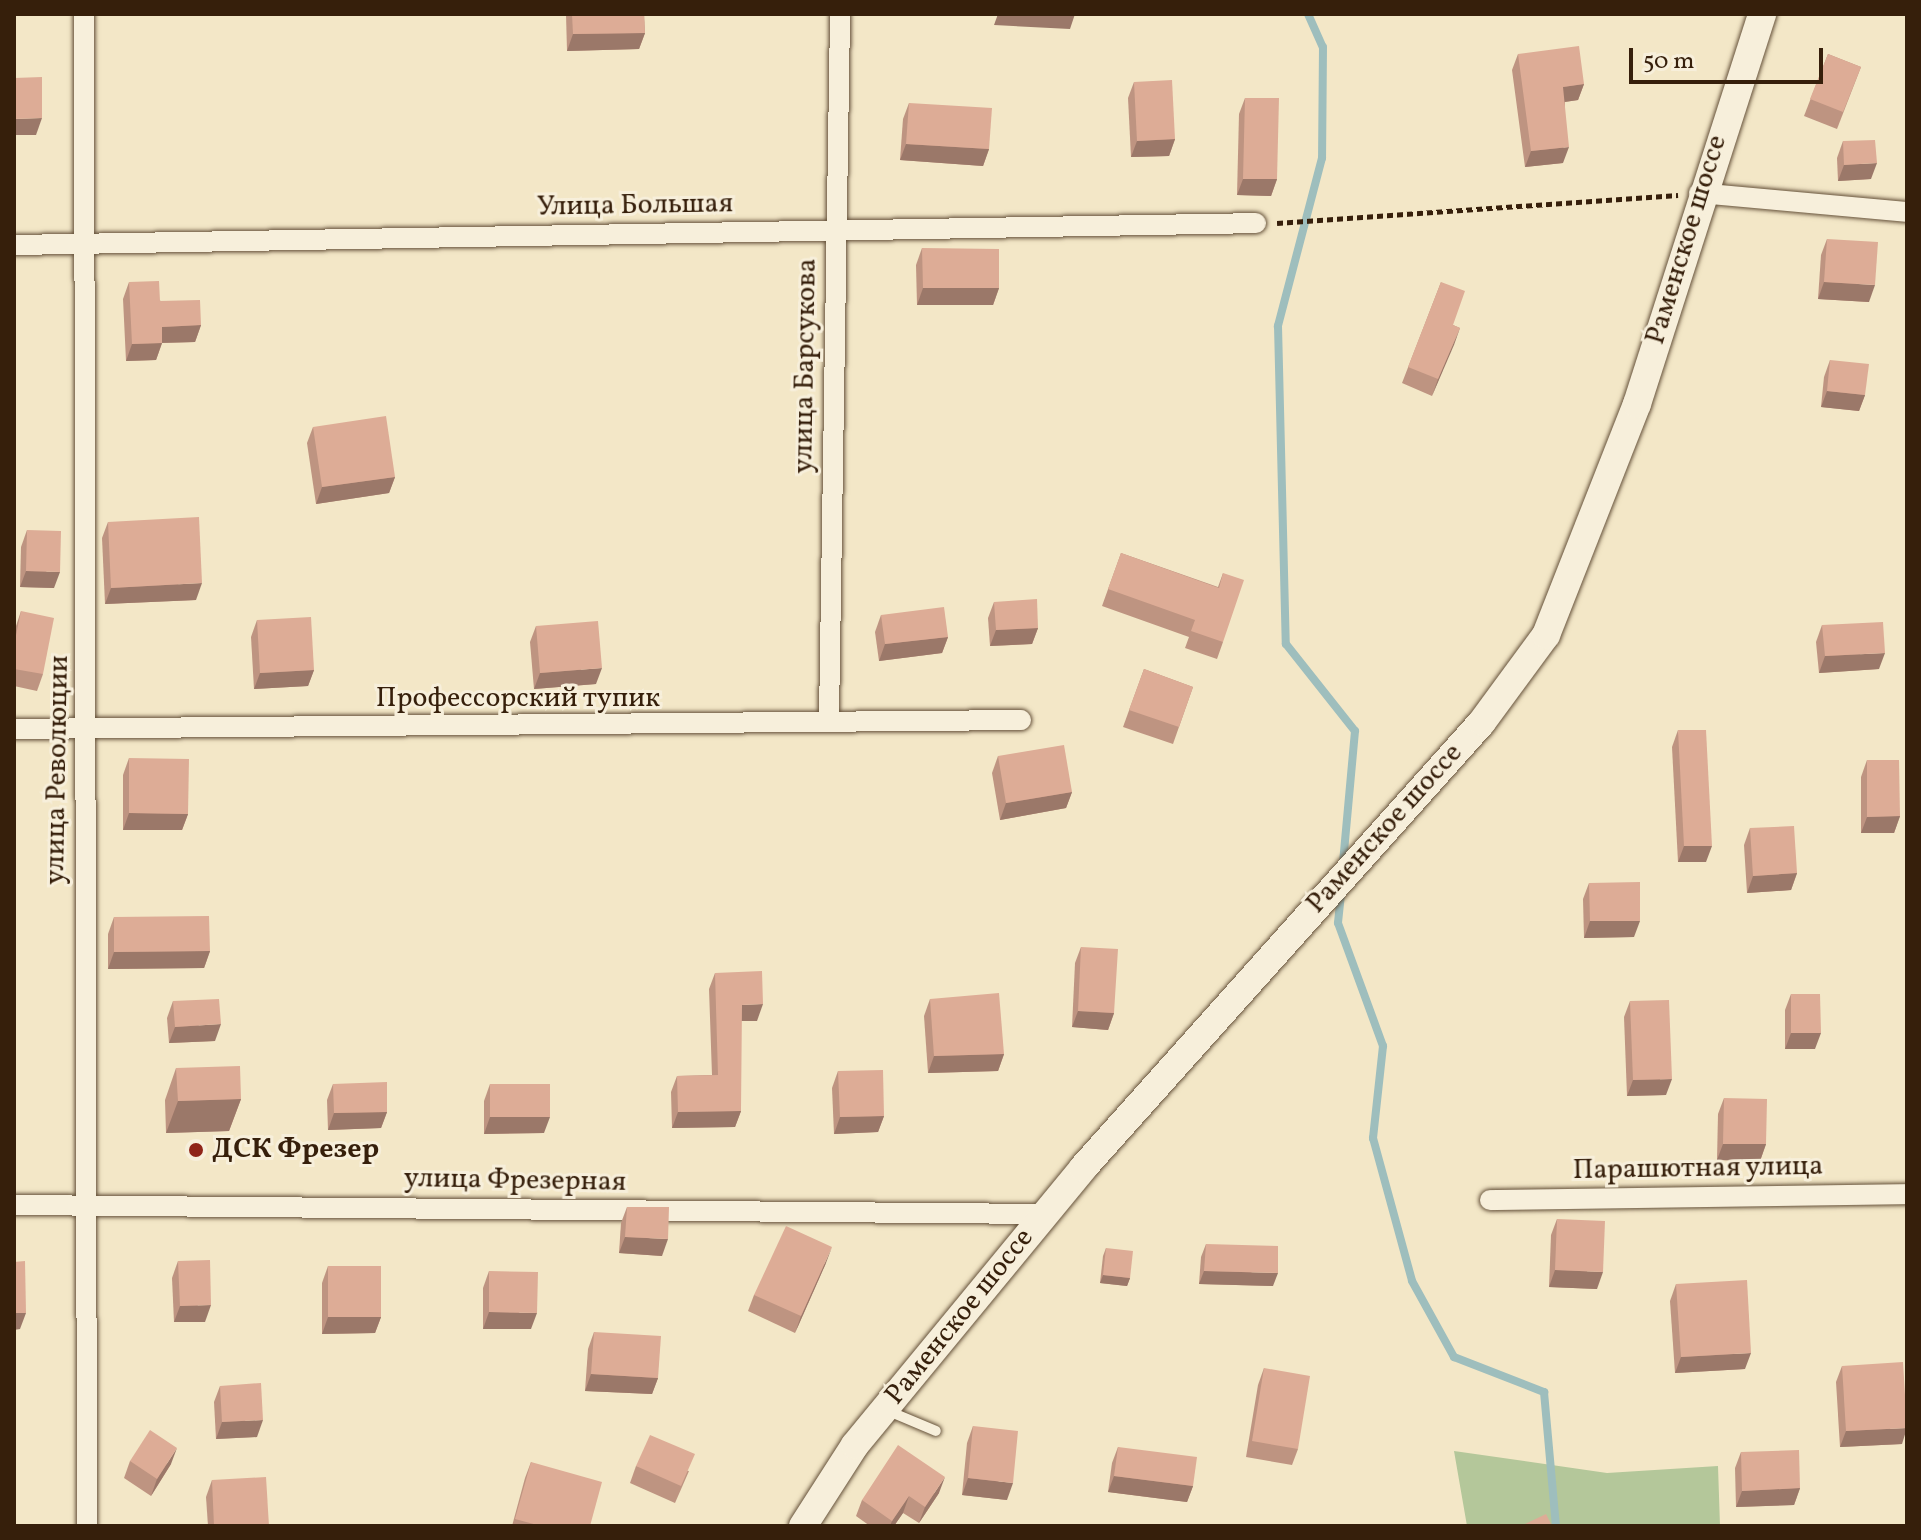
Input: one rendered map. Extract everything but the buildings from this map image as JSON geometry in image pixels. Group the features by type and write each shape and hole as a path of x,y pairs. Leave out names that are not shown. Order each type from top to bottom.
{"main road":[{"name":"Раменское шоссе","path":"803,1526 884,1410 1046,1214 1326,894 1482,722 1546,635 1637,404 1699,193 1762,14"}],"street":[{"name":"улица Революции","path":"84,14 88,729 87,1526"},
{"name":"улица Барсукова","path":"829,718 840,14"},
{"path":"1699,193 1907,212"},
{"name":"Улица Большая","path":"14,245 1256,223"},
{"name":"Профессорский тупик","path":"14,729 801,726 829,718 1021,720"},
{"name":"Парашютная улица","path":"1490,1200 1907,1194"},
{"name":"улица Фрезерная","path":"14,1205 1046,1214"}],"lane":[{"path":"884,1410 936,1431"}],"path":[{"path":"1256,223 1699,193"}],"green space":[{"path":"1454,1451 1607,1473 1718,1466 1720,1526 1467,1526"}],"waterway":[{"path":"1308,14 1323,47 1322,158 1278,326 1286,644 1355,731 1343,864"},
{"path":"1341,894 1338,923 1383,1046 1373,1138 1412,1281 1454,1357 1544,1392 1556,1526"}],"place":[{"name":"ДСК Фрезер","path":"196,1150"}]}
